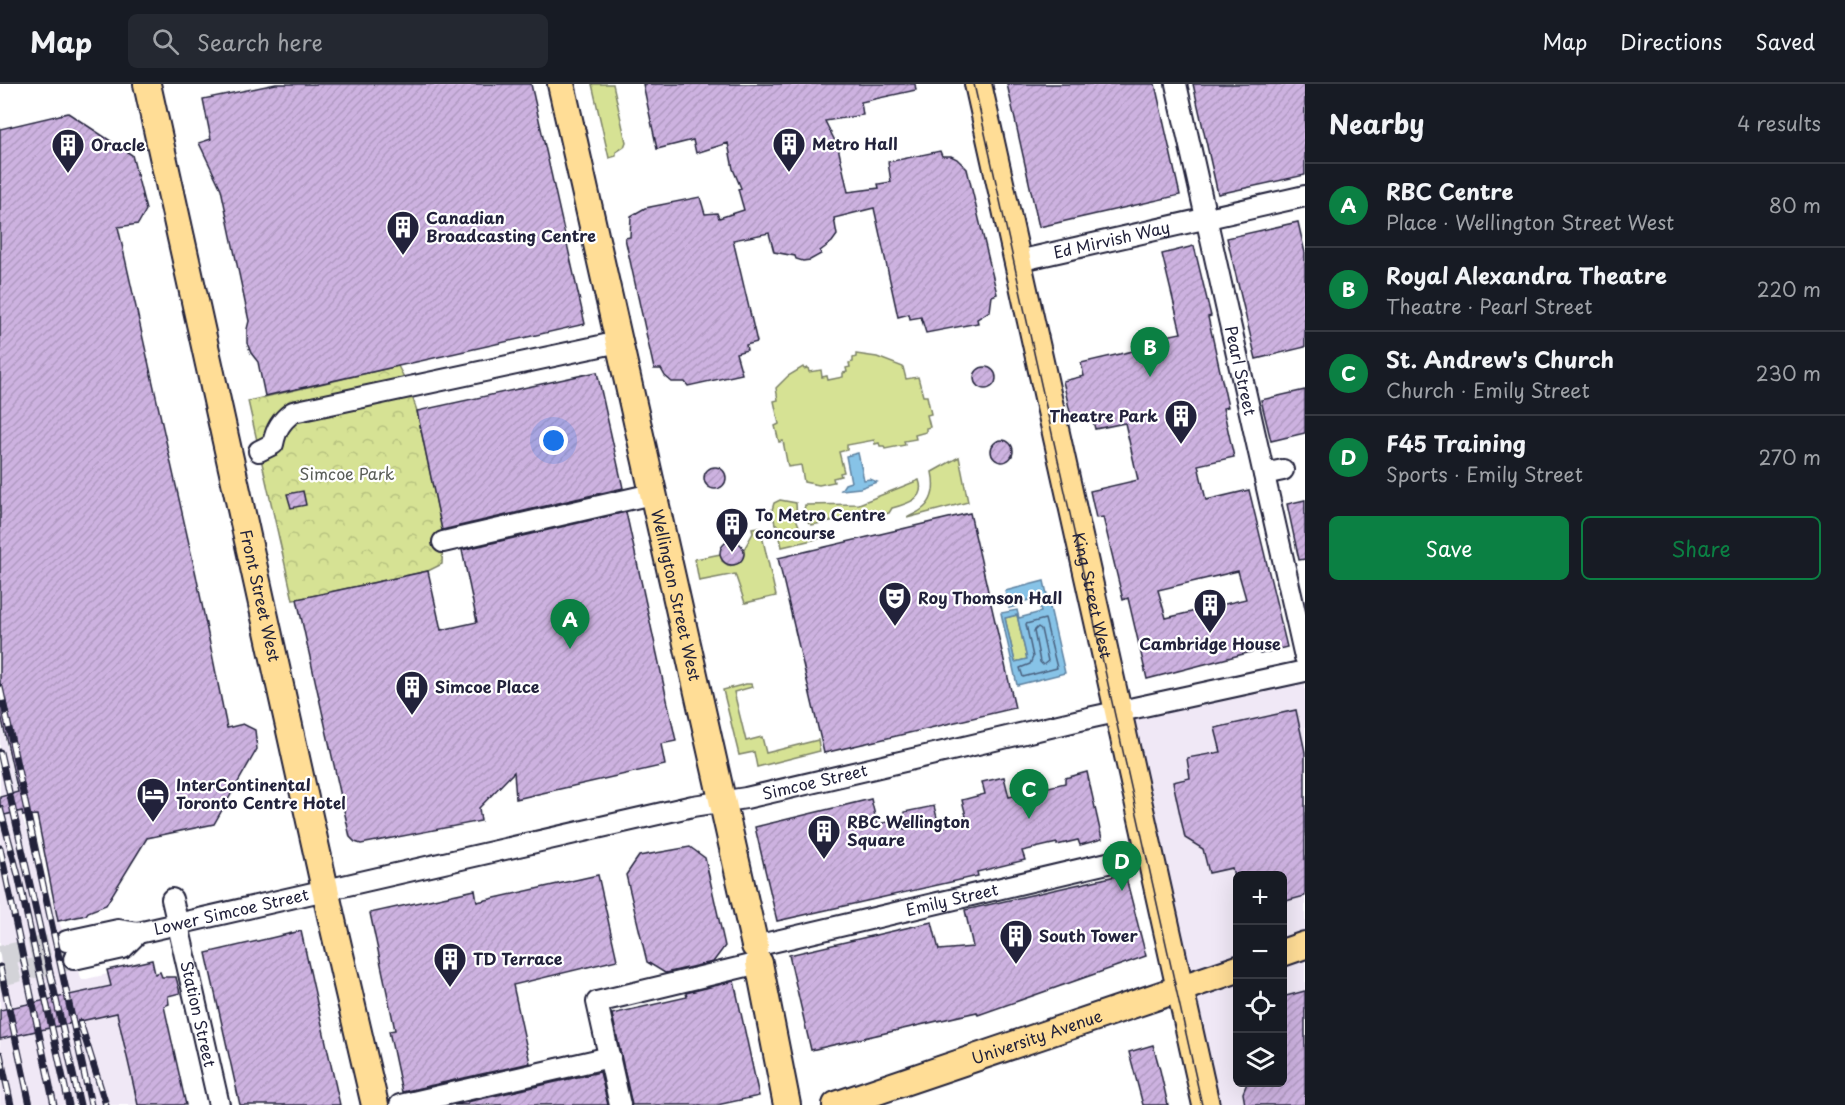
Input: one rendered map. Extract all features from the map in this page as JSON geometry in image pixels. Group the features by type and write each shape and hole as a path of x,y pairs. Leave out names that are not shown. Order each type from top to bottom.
{"main road":[{"name":"Wellington Street West","path":"561,84 757,955 787,1105"},
{"name":"King Street West","path":"978,84 1206,1105"},
{"name":"Front Street West","path":"150,85 325,891 375,1105"},
{"path":"1287,951 1305,945"},
{"name":"University Avenue","path":"836,1105 1233,971"}],"street":[{"name":"Pearl Street","path":"1176,84 1305,657"},
{"name":"Ed Mirvish Way","path":"1018,261 1305,196"},
{"path":"259,451 273,444 282,421 293,412 619,342"},
{"path":"1264,474 1283,470"},
{"path":"442,542 652,494"},
{"name":"Simcoe Street","path":"325,891 693,806 722,802 1118,711 1305,671"},
{"name":"Emily Street","path":"610,1057 597,1002 958,897 1149,853"},
{"name":"Lower Simcoe Street","path":"70,950 123,948 138,933 325,891"},
{"name":"Station Street","path":"172,899 219,1105"},
{"path":"400,1105 610,1057 620,1105"}],"shaded area":[{"path":"1305,671 1305,1105 1206,1105 1118,712"},
{"path":"0,717 22,817 82,980 108,974 138,1105 0,1105"}],"green space":[{"path":"592,84 613,84 626,142 624,147 616,152 616,156 609,158"},
{"path":"856,354 877,357 903,367 906,379 918,377 923,396 927,396 931,414 927,415 930,427 926,428 926,432 915,435 916,439 904,441 905,445 885,449 879,443 875,444 874,440 847,445 847,450 839,452 844,472 840,473 841,476 833,478 834,482 819,485 804,482 801,465 788,467 783,441 779,442 775,426 779,424 774,401 778,400 776,388 788,376 803,367 808,368 809,372 821,370 822,377 827,376 828,380 843,377 843,373 847,372 846,368 850,367 849,363 853,362"},
{"name":"Simcoe Park","path":"398,366 409,387 417,411 443,534 442,564 428,571 293,600 248,401"},
{"path":"959,457 968,502 907,518 929,502 933,488 932,472"},
{"path":"919,480 920,492 914,500 892,508 889,513 865,518 860,515 812,525 805,516 805,505 859,504"},
{"path":"780,500 796,503 797,521 801,531 821,535 833,533 834,535 782,547 772,510 774,503"},
{"path":"760,527 776,596 745,603 735,574 699,581 695,559 721,554 722,561 729,566 739,563 753,533 752,528"},
{"path":"1017,615 1027,659 1015,662 1005,618"},
{"path":"751,684 752,687 734,692 746,741 762,737 766,753 818,740 820,751 757,767 754,752 739,755 723,690"}],"water":[{"path":"858,453 864,480 870,479 877,482 860,488 841,490 845,484 851,482 846,456"},
{"path":"1044,581 1065,673 1017,685 1001,613 1017,610 1019,618 1041,612 1038,598 1017,603 1017,606 1009,608 1005,591","holes":["1017,615 1027,659 1015,662 1005,618"]}],"building":[{"name":"Canadian Broadcasting Centre","path":"276,84 531,84 585,324 265,396 258,362 247,343 249,321 221,189 199,143 211,139 203,99"},
{"path":"643,84 915,84 916,90 861,102 863,115 825,121 838,147 848,192 879,188 878,184 891,182 888,162 940,151 942,156 957,159 967,169 997,294 992,296 990,311 977,319 978,323 926,333 921,317 910,319 909,314 898,317 874,208 834,218 837,235 820,251 821,254 810,260 803,261 796,259 795,256 774,252 769,233 733,240 757,342 746,345 747,350 736,353 742,374 688,386 685,382 672,382 661,369 654,369 625,238 630,237 631,216 645,208 700,197 705,214 717,213 719,218 744,210 738,189 741,188 733,169 728,143 696,153 693,140 657,149"},
{"path":"1007,84 1155,84 1180,195 1039,227"},
{"path":"1193,84 1305,84 1305,175 1218,194"},
{"path":"68,113 132,155 146,210 138,224 118,227 196,575 227,728 243,724 255,730 257,749 214,824 147,838 106,905 86,915 58,921 37,815 23,816 22,811 0,816 0,797 18,792 0,711 0,129"},
{"path":"1298,222 1305,253 1305,347 1256,359 1227,238"},
{"path":"1194,246 1211,316 1208,317 1228,407 1223,408 1234,457 1198,465 1206,500 1249,490 1287,647 1260,654 1259,650 1147,679 1128,598 1123,600 1103,517 1096,518 1090,491 1138,480 1125,423 1095,429 1092,417 1072,421 1063,381 1084,376 1081,363 1163,344 1161,337 1181,333 1162,254","holes":["1238,571 1246,599 1166,618 1158,590"]},
{"path":"985,367 993,370 996,378 993,386 985,389 977,386 974,378 977,370"},
{"path":"597,372 623,488 442,530 417,411"},
{"path":"1305,390 1305,433 1271,441 1261,400"},
{"path":"1002,440 1010,443 1013,451 1010,459 1002,462 994,459 991,451 994,443"},
{"path":"715,467 723,470 726,478 723,486 715,489 707,486 704,478 707,470"},
{"path":"303,491 306,505 291,508 287,494"},
{"path":"1305,500 1305,559 1299,560 1287,504"},
{"path":"626,512 676,741 661,744 665,765 516,799 514,772 479,808 481,821 361,844 355,842 350,837 297,599 428,571 441,630 477,622 462,550"},
{"name":"Roy Thomson Hall","path":"970,513 1015,708 824,753 778,558"},
{"name":"To Metro Centre concourse","path":"732,541 740,545 744,553 740,561 732,565 724,561 720,553 724,545"},
{"path":"1296,710 1305,752 1305,896 1287,901 1287,871 1233,872 1232,868 1209,873 1203,849 1185,838 1173,782 1190,778 1187,758 1221,752 1215,728"},
{"path":"1087,772 1102,839 1080,845 1078,840 1057,845 1057,843 1022,851 1025,860 977,872 978,876 777,921 755,827 871,799 877,824 888,822 907,830 904,812 934,806 940,829 966,816 962,800 985,794 982,782 1004,777 1009,797 1065,783 1065,778"},
{"path":"690,847 705,858 725,946 713,962 665,973 647,962 626,875 639,856"},
{"path":"1125,874 1146,956 978,1015 977,1012 811,1050 789,955 932,922 939,950 973,947 965,910"},
{"name":"TD Terrace","path":"598,875 617,960 513,985 530,1063 402,1092 389,1031 395,1030 370,913 475,890 477,902"},
{"path":"301,931 340,1105 240,1105 206,953"},
{"path":"152,960 155,974 160,972 162,977 176,977 180,993 168,996 169,1004 164,1006 186,1105 138,1105 117,1013 0,1039 0,1010 111,986 107,970"},
{"path":"734,981 759,1096 717,1105 632,1105 612,1014 687,997 686,993"},
{"path":"1305,991 1305,1105 1245,1105 1243,1093 1245,1087 1287,1087 1287,996"},
{"path":"1153,1045 1168,1105 1143,1105 1129,1052"},
{"path":"600,1072 608,1105 454,1105"}],"tunnel":[{"path":"0,956 67,941"},
{"path":"0,976 74,959"}],"tram line":[{"path":"974,84 1202,1105"}],"railway":[{"path":"0,687 91,1105"},
{"path":"0,752 80,1105"},
{"path":"0,808 18,875 69,1105"},
{"path":"0,848 54,1105"},
{"path":"0,967 30,1105"},
{"path":"80,1022 106,1105"},
{"path":"0,1054 11,1105"}],"place":[{"name":"Metro Hall","path":"789,173"},
{"name":"Oracle","path":"68,174"},
{"name":"Canadian Broadcasting Centre","path":"403,256"},
{"name":"Royal Alexandra Theatre","path":"1150,377"},
{"name":"Theatre Park","path":"1181,445"},
{"name":"To Metro Centre concourse","path":"732,553"},
{"name":"Roy Thomson Hall","path":"895,627"},
{"name":"Cambridge House","path":"1210,634"},
{"name":"RBC Centre","path":"570,649"},
{"name":"Simcoe Place","path":"412,716"},
{"name":"St. Andrew's Church","path":"1029,819"},
{"name":"InterContinental Toronto Centre Hotel","path":"153,823"},
{"name":"RBC Wellington Square","path":"824,860"},
{"name":"F45 Training","path":"1122,891"},
{"name":"South Tower","path":"1016,965"},
{"name":"TD Terrace","path":"450,988"}]}
